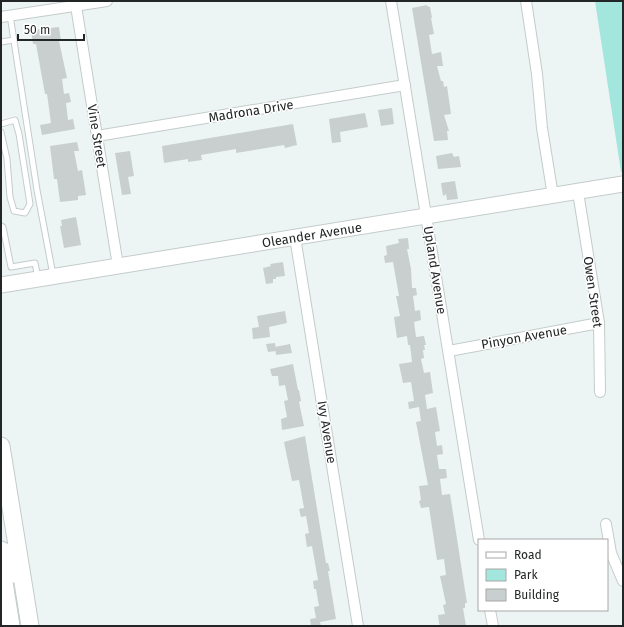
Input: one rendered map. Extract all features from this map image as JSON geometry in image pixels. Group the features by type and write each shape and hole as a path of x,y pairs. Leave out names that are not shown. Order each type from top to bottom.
{"main road":[{"path":"1,446 30,626"},
{"path":"1,550 7,553 9,559 21,622 24,626"},
{"path":"1,563 11,626"}],"street":[{"path":"6,16 107,1"},
{"name":"Upland Avenue","path":"391,1 479,539"},
{"path":"526,1 538,74 542,128 553,196"},
{"name":"Vine Street","path":"76,6 118,266"},
{"name":"Madrona Drive","path":"97,136 405,85"},
{"name":"Oleander Avenue","path":"1,285 623,184"},
{"name":"Owen Street","path":"578,192 599,324 600,392"},
{"name":"Ivy Avenue","path":"295,237 358,626"},
{"name":"Pinyon Avenue","path":"449,350 599,324"},
{"path":"606,524 611,553 623,581"},
{"path":"490,611 493,626"}],"lane":[{"path":"6,16 14,40 37,190 53,276"},
{"path":"1,42 14,40"},
{"path":"1,124 15,120 19,134 30,204 25,213 14,210 10,197 7,159 1,132"},
{"path":"1,226 3,227 11,267 35,263 38,279"}],"green space":[{"path":"595,1 623,1 623,171 621,172"}],"building":[{"path":"427,5 430,7 434,34 429,35 432,54 441,52 443,66 437,66 444,87 447,86 451,114 444,115 449,131 447,131 448,140 434,141 412,8"},
{"path":"59,27 61,41 59,41 67,78 62,79 64,94 69,93 71,102 66,103 68,120 73,119 75,129 42,135 40,125 51,123 47,94 45,94 36,44 33,44 31,30"},
{"path":"392,108 394,124 381,126 378,110"},
{"path":"365,113 368,127 340,132 341,142 332,143 329,119"},
{"path":"293,124 297,145 285,148 284,145 236,153 236,149 201,155 202,160 188,162 188,159 164,163 162,146"},
{"path":"77,142 79,151 74,151 78,171 82,170 86,195 78,196 78,200 60,202 57,179 54,179 50,146"},
{"path":"130,151 134,176 128,177 131,194 122,195 115,153"},
{"path":"452,153 454,157 459,156 461,167 438,169 436,156"},
{"path":"455,181 458,199 447,200 446,194 443,196 441,183"},
{"path":"76,217 81,245 64,248 60,226 62,226 61,220"},
{"path":"408,238 409,249 407,249 411,269 412,288 416,288 417,295 413,296 415,311 420,310 421,320 414,322 416,337 424,336 426,345 424,345 425,350 423,350 424,358 421,359 424,373 430,372 433,393 425,395 427,409 436,407 440,431 435,432 437,446 442,445 443,454 437,455 439,469 446,469 447,478 440,479 442,495 450,494 467,603 465,603 465,608 463,608 466,626 440,626 438,615 445,614 443,605 446,604 440,576 446,575 444,559 437,560 429,507 421,508 419,501 421,500 419,486 428,485 416,422 421,421 419,407 409,409 408,402 414,401 411,382 403,383 399,364 412,362 410,345 408,345 407,336 397,338 394,317 400,316 396,296 399,296 393,262 385,263 384,256 387,255 386,246 399,243 398,239"},
{"path":"283,262 285,276 276,277 276,279 273,279 273,283 266,284 263,268 271,266 270,264"},
{"path":"285,311 287,323 269,327 270,337 253,339 252,328 259,327 257,316"},
{"path":"275,343 276,351 268,352 266,344"},
{"path":"290,344 292,353 276,355 275,347"},
{"path":"293,364 301,401 299,402 304,426 282,430 281,419 287,417 284,401 288,400 285,385 279,386 278,376 272,376 270,369"},
{"path":"305,436 326,563 328,563 330,571 328,571 336,619 320,622 321,626 311,626 310,619 316,618 314,607 319,606 313,581 318,580 312,546 307,547 305,534 309,533 306,516 301,517 299,509 304,508 299,480 292,481 284,442"}]}
